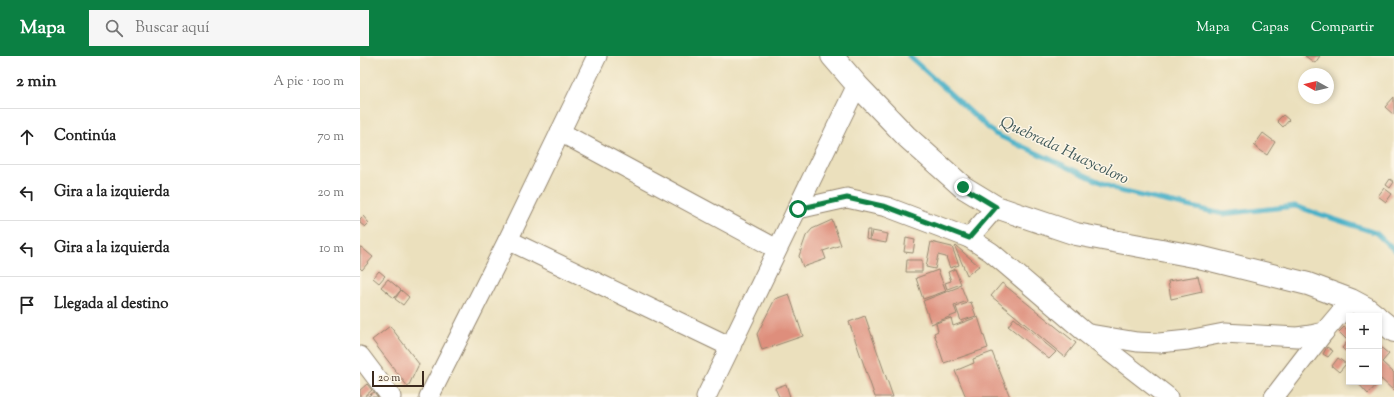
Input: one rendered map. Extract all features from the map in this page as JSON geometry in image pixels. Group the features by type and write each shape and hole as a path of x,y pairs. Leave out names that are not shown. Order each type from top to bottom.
{"main road":[{"path":"832,56 857,85 907,137 963,187 996,207 1076,234 1198,257 1308,284 1351,300 1372,313"},
{"path":"1382,321 1394,331"}],"street":[{"path":"429,397 508,240 597,56"},
{"path":"706,397 857,85"},
{"path":"560,132 777,249"},
{"path":"798,209 847,198 887,207 969,238 991,252 1087,334 1168,397"},
{"path":"969,238 996,207"},
{"path":"508,240 731,347"},
{"path":"1274,397 1324,332 1351,300"},
{"path":"1087,334 1137,342 1159,343 1188,340 1224,333 1298,337 1324,332"},
{"path":"360,356 391,397"}],"building":[{"path":"1305,56 1320,56 1315,63"},
{"path":"1394,97 1394,115 1385,107"},
{"path":"1283,115 1289,120 1283,127 1277,121"},
{"path":"1263,133 1275,142 1267,155 1254,146"},
{"path":"1390,179 1394,182 1390,188 1386,185"},
{"path":"1384,188 1392,194 1386,202 1378,196"},
{"path":"363,216 369,223 365,227 360,223 360,219"},
{"path":"832,220 841,245 823,251 826,259 803,267 799,256 806,236 812,229"},
{"path":"867,230 870,230 869,240 866,239"},
{"path":"872,231 888,234 886,243 870,240"},
{"path":"906,238 915,240 913,253 904,252"},
{"path":"931,242 952,247 959,265 950,268 946,257 938,255 935,269 926,267"},
{"path":"956,246 979,266 967,275 955,247"},
{"path":"360,247 373,257 362,270 360,268"},
{"path":"907,260 922,260 922,272 906,272"},
{"path":"955,269 961,284 947,289 945,283 951,281 948,272"},
{"path":"938,270 946,291 923,299 916,278"},
{"path":"379,271 385,276 379,283 373,278"},
{"path":"1198,276 1202,292 1171,299 1168,281"},
{"path":"388,279 401,290 394,298 381,287"},
{"path":"1002,283 1076,343 1065,357 991,296"},
{"path":"961,286 967,301 954,306 957,314 931,324 923,301"},
{"path":"401,290 409,297 403,305 395,299"},
{"path":"789,294 803,336 762,350 757,334 775,299"},
{"path":"971,302 976,316 961,321 956,307"},
{"path":"865,316 893,397 875,397 849,322"},
{"path":"978,317 988,348 944,363 934,333 938,331 936,323 951,318 953,326"},
{"path":"1014,318 1056,352 1049,359 1008,326"},
{"path":"390,326 419,364 408,387 372,340"},
{"path":"1344,327 1346,329 1346,339 1339,332"},
{"path":"1346,343 1346,351 1342,348"},
{"path":"1327,347 1333,351 1328,357 1323,354"},
{"path":"1382,348 1389,354 1382,362"},
{"path":"992,352 1010,397 966,397 955,371 974,363 973,359"},
{"path":"1338,358 1346,364 1339,372 1332,366"},
{"path":"1382,362 1394,373 1394,391 1382,380"},
{"path":"367,384 372,390 364,397 360,397 360,390"},
{"path":"786,384 790,397 779,397 775,388"},
{"path":"1360,385 1376,385 1368,394"},
{"path":"374,392 378,397 367,397"}],"waterway":[{"name":"Quebrada Huaycoloro","path":"909,56 995,134 1120,191 1223,214 1295,206 1376,233 1394,250"}],"route":[{"path":"798,209 847,198 887,207 969,238 996,207 963,187"}]}
